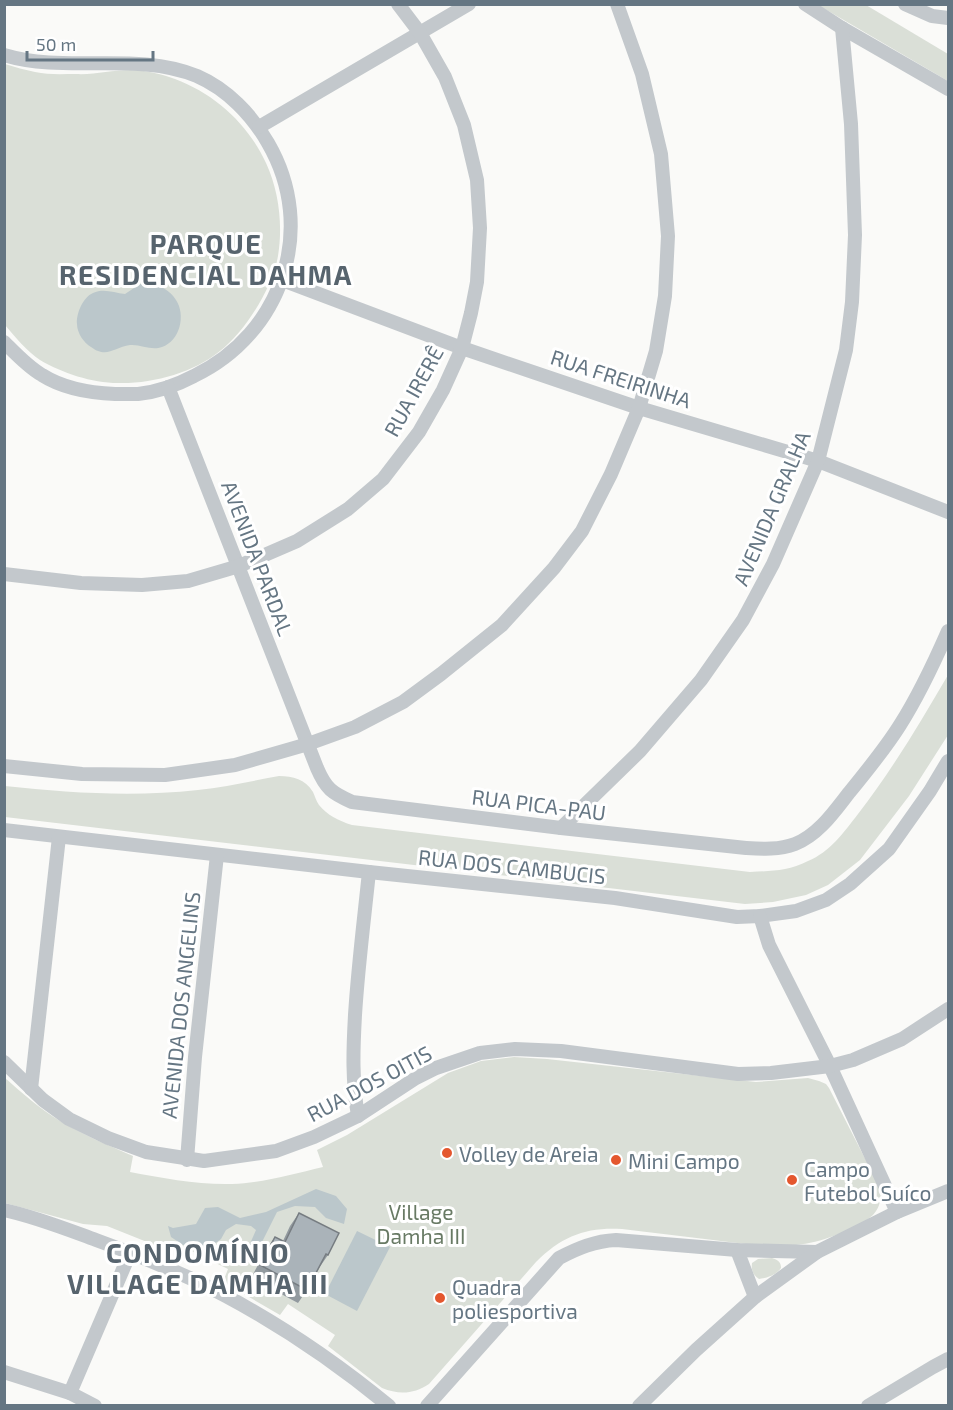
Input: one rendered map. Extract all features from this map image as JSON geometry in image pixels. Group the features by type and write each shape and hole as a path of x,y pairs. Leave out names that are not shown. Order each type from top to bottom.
{"street":[{"name":"RUA IRERÊ","path":"4,574 81,583 142,585 188,581 239,566 297,541 348,509 383,478 419,432 443,390 462,348 477,282 480,228 477,180 464,125 445,77 420,33 398,4"},
{"path":"259,127 470,4"},
{"path":"4,766 82,774 165,775 235,765 308,744 355,726 403,702 502,625 554,568 582,531 611,474 639,408 656,351 665,296 668,236 661,154 642,74 617,4"},
{"path":"805,4 948,89"},
{"path":"905,4 932,16 948,18"},
{"name":"AVENIDA GRALHA","path":"561,828 640,751 701,680 743,620 773,564 818,461 846,350 852,302 854,202 851,124 843,28"},
{"path":"4,55 39,62 67,64 145,64 198,77 221,90 259,127 278,161 290,205 291,233 282,280 267,311 251,334 232,353 209,369 185,381 139,394 102,394 75,389 42,375 23,361 4,342"},
{"name":"RUA FREIRINHA","path":"282,280 462,348 639,408 818,461 948,512"},
{"name":"AVENIDA PARDAL","path":"168,387 308,744"},
{"name":"RUA PICA-PAU","path":"308,744 324,784 337,795 352,802 561,828 766,849 783,847 797,843 812,834 833,813 865,773 900,725 929,673 948,632"},
{"name":"RUA DOS CAMBUCIS","path":"4,830 615,898 737,917 760,916 796,911 826,900 850,884 889,849 948,761"},
{"path":"32,1089 58,837"},
{"name":"AVENIDA DOS ANGELINS","path":"187,1160 195,1056 217,855"},
{"path":"358,1116 353,1082 353,1053 357,985 369,872"},
{"path":"760,916 769,945 830,1066 897,1212"},
{"name":"RUA DOS OITIS","path":"4,1062 44,1100 69,1119 108,1138 146,1152 204,1161 276,1151 314,1137 358,1116 416,1078 436,1068 480,1053 515,1049 561,1051 738,1074 771,1073 830,1066 853,1060 902,1039 948,1009"},
{"path":"639,1406 755,1297 817,1252 897,1212 948,1191"},
{"path":"4,1210 51,1224 130,1253 225,1295 281,1327 320,1353 389,1406"},
{"path":"427,1406 559,1258 574,1250 600,1241 616,1240 737,1251 817,1252"},
{"path":"737,1251 755,1297"},
{"path":"70,1393 130,1253"},
{"path":"868,1406 948,1359"},
{"path":"4,1372 70,1393 95,1406"}],"green space":[{"path":"818,5 866,5 948,54 948,81"},
{"path":"5,64 45,74 130,70 165,75 190,85 217,102 240,123 259,149 277,197 280,220 278,256 270,281 257,308 229,343 209,359 172,376 144,382 108,383 78,376 40,360 5,325"},
{"path":"948,675 948,735 909,796 860,860 828,885 806,895 773,902 745,904 5,817 5,786 125,794 208,789 284,776 302,781 310,788 326,812 352,825 750,872 780,870 794,867 816,857 842,834 894,763"},
{"name":"Village Damha III","path":"514,1057 756,1082 808,1078 819,1081 829,1088 880,1188 880,1202 876,1212 867,1220 837,1235 819,1241 786,1246 751,1245 622,1229 597,1230 575,1235 555,1246 536,1262 429,1384 412,1392 394,1392 382,1388 328,1346 335,1335 288,1304 280,1315 223,1282 228,1269 177,1244 172,1252 107,1226 83,1224 5,1203 4,1077 60,1121 133,1156 130,1172 193,1182 232,1184 267,1180 323,1167 317,1150 347,1135 448,1073 481,1061"},
{"path":"772,1258 780,1264 781,1268 777,1273 759,1279 755,1276 752,1263 758,1259"}],"shaded area":[{"path":"150,282 168,291 179,306 180,327 168,344 158,348 130,345 102,352 86,343 78,331 77,320 81,306 89,295 101,291 125,294 140,284"},
{"path":"316,1189 336,1196 347,1209 344,1224 326,1218 315,1207 295,1206 277,1212 259,1248 249,1246 256,1230 251,1226 236,1224 226,1230 221,1239 209,1248 183,1245 171,1237 168,1226 173,1228 196,1224 205,1208 218,1207 240,1218 266,1212"},
{"path":"357,1231 390,1247 357,1311 325,1294"}],"building":[{"path":"299,1213 339,1233 307,1290 260,1265 275,1237 285,1242"}],"place":[{"name":"Volley de Areia","path":"447,1153"},
{"name":"Mini Campo","path":"616,1160"},
{"name":"Campo Futebol Suíco","path":"792,1180"},
{"name":"Quadra poliesportiva","path":"440,1298"}],"district":[{"name":"PARQUE RESIDENCIAL DAHMA","path":"206,258"},
{"name":"CONDOMÍNIO VILLAGE DAMHA III","path":"198,1268"}]}
